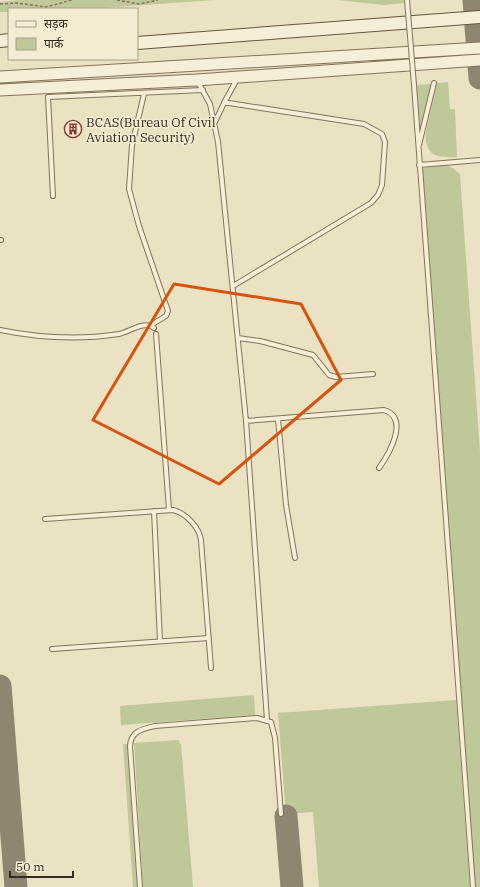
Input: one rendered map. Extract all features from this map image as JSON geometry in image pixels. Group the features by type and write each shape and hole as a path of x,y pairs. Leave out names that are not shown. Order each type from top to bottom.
{"main road":[{"path":"138,43 480,17"}],"street":[{"path":"0,78 480,48"},
{"path":"0,90 197,80 480,60"}],"lane":[{"path":"408,0 473,887"},
{"path":"215,123 224,103 239,77"},
{"path":"197,80 210,104 215,123 246,421 267,720"},
{"path":"418,149 434,83"},
{"path":"52,196 48,97 144,94 203,90"},
{"path":"0,330 29,336 100,337 122,334 145,325 153,326 166,316 168,307 139,226 129,183 132,146 144,94"},
{"path":"224,103 364,124 382,134 385,151 382,185 378,195 371,203 232,286"},
{"path":"419,165 480,160"},
{"path":"156,334 169,510"},
{"path":"238,338 260,341 313,355 329,375 336,377 373,374"},
{"path":"246,421 384,410 390,412 395,417 396,424 393,445 379,468"},
{"path":"278,419 286,505 295,558"},
{"path":"45,519 169,510 180,513 195,526 200,535 211,668"},
{"path":"154,511 160,641"},
{"path":"52,649 209,638"},
{"path":"140,887 130,746 132,737 140,730 155,726 257,718 271,722 274,732 281,814"}],"path":[{"path":"0,4 17,3 46,6 72,0"},
{"path":"117,0 139,4 158,0"}],"highlighted area":[{"path":"174,284 301,304 341,380 219,484 93,420"}],"green space":[{"path":"19,0 214,0 102,8 8,8 8,12 0,12 0,2"},
{"path":"338,0 404,0 405,3 384,5"},
{"path":"448,82 450,109 455,109 457,157 443,157 433,154 427,146 426,140 426,132 437,83"},
{"path":"431,84 419,133 416,85"},
{"path":"428,166 450,166 460,174 480,452 480,887 475,887 423,172 423,169"},
{"path":"254,695 255,715 121,725 120,706"},
{"path":"456,700 470,887 319,887 313,812 286,814 278,713"},
{"path":"179,740 181,744 193,887 143,887 134,743"},
{"path":"123,744 128,744 138,887 133,887"}],"taxiway":[{"path":"474,0 480,78"},
{"path":"0,686 16,887"},
{"path":"286,816 292,887"}],"place":[{"name":"BCAS(Bureau Of Civil Aviation Security)","path":"73,129"}]}
